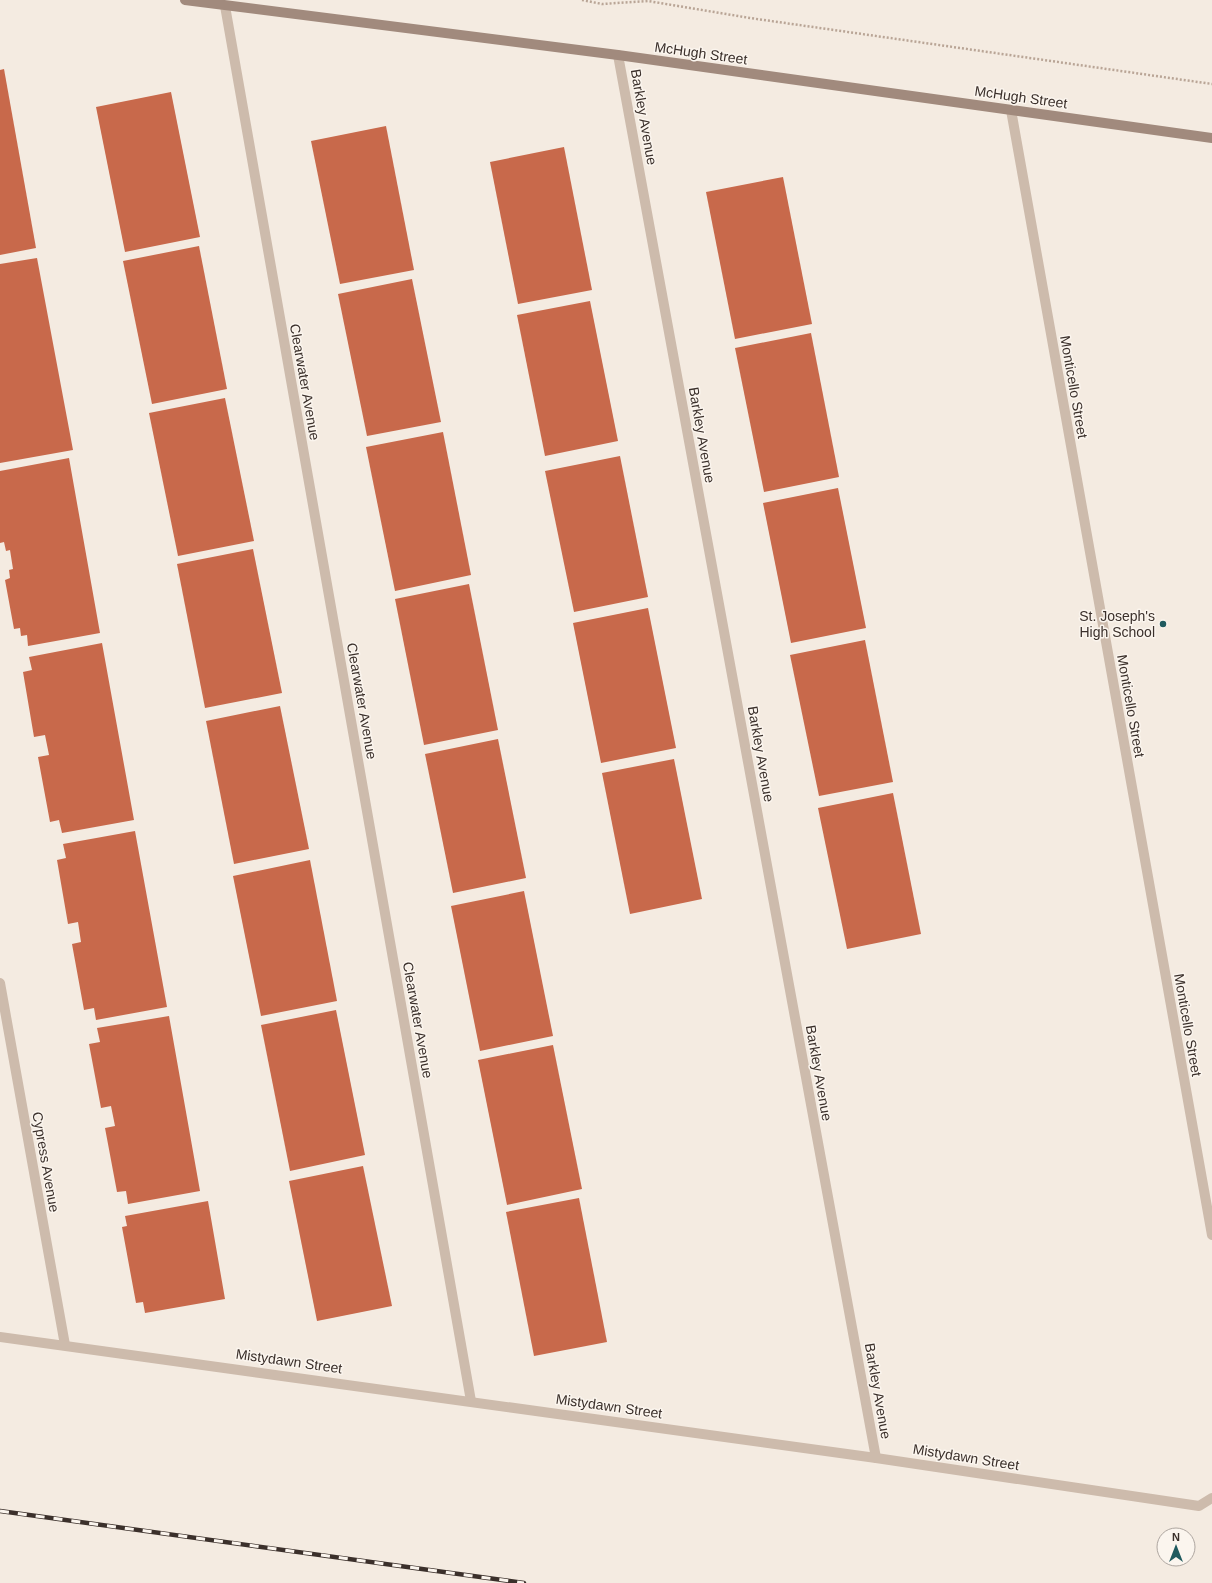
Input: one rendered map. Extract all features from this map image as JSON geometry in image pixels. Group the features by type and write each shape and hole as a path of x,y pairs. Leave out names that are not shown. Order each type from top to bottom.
{"main road":[{"name":"McHugh Street","path":"184,0 618,55 1212,138"}],"street":[{"name":"Clearwater Avenue","path":"225,6 471,1401"},
{"name":"Barkley Avenue","path":"618,55 876,1458"},
{"name":"Monticello Street","path":"1011,110 1212,1235"},
{"name":"Cypress Avenue","path":"0,983 65,1345"},
{"name":"Mistydawn Street","path":"0,1336 876,1458 1199,1506 1212,1498"}],"path":[{"path":"582,0 602,4 648,1 750,18 1212,84"}],"building":[{"path":"4,69 36,248 0,255 0,70"},
{"path":"171,92 200,237 125,252 96,107"},
{"path":"386,126 414,270 340,284 311,141"},
{"path":"564,147 592,290 518,304 490,162"},
{"path":"783,177 812,324 735,339 706,192"},
{"path":"199,246 227,389 152,404 123,261"},
{"path":"37,258 73,450 0,463 0,264"},
{"path":"412,279 441,422 367,436 338,294"},
{"path":"590,301 618,441 545,456 517,315"},
{"path":"811,333 839,477 764,492 735,348"},
{"path":"225,398 254,541 178,556 149,413"},
{"path":"443,432 471,575 395,591 366,447"},
{"path":"620,456 648,597 574,612 545,471"},
{"path":"69,458 100,633 28,646 27,635 21,636 20,628 14,629 5,580 10,578 9,570 13,569 10,550 6,551 4,542 0,543 0,471"},
{"path":"838,488 866,628 791,643 763,503"},
{"path":"253,549 282,693 205,708 177,564"},
{"path":"469,584 498,730 424,745 395,599"},
{"path":"648,608 676,748 601,763 573,623"},
{"path":"865,640 893,782 819,796 790,655"},
{"path":"102,643 134,820 62,833 59,820 50,822 38,757 49,755 45,735 34,737 23,672 32,670 29,657"},
{"path":"280,706 309,849 234,864 206,721"},
{"path":"498,739 526,878 453,893 425,754"},
{"path":"674,759 702,899 630,914 602,773"},
{"path":"893,793 921,934 847,949 818,808"},
{"path":"135,831 167,1007 96,1020 94,1008 84,1010 72,944 81,942 78,922 68,924 57,860 66,858 63,844"},
{"path":"310,860 337,1001 261,1016 233,876"},
{"path":"524,891 553,1036 480,1051 451,906"},
{"path":"336,1010 365,1155 290,1171 261,1025"},
{"path":"169,1016 200,1191 128,1204 126,1191 117,1192 105,1128 115,1126 111,1106 101,1108 89,1044 100,1042 97,1028"},
{"path":"553,1045 582,1189 507,1205 478,1060"},
{"path":"363,1166 392,1306 317,1321 289,1181"},
{"path":"579,1198 607,1342 534,1356 506,1212"},
{"path":"208,1201 225,1299 145,1313 143,1302 136,1303 122,1227 127,1226 125,1216"}],"railway":[{"path":"0,1511 524,1583"}],"place":[{"name":"St. Joseph's High School","path":"1163,624"}]}
